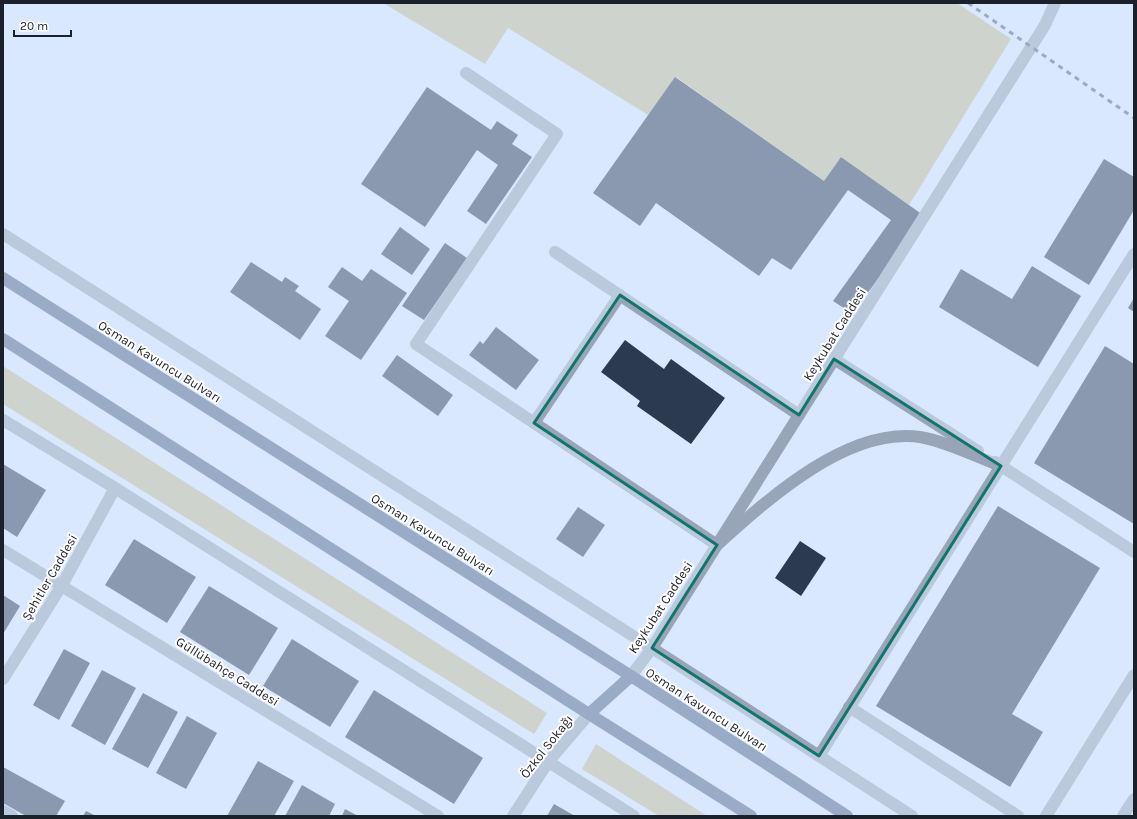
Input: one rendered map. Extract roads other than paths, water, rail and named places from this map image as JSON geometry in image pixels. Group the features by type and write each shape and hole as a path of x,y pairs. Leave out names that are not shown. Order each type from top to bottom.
{"highway":[{"name":"Osman Kavuncu Bulvarı","path":"3,278 631,676 848,816"},
{"path":"3,339 751,816"},
{"path":"590,714 631,676"}],"street":[{"name":"Keykubat Caddesi","path":"631,676 652,648 1045,25 1055,3"},
{"path":"466,73 557,134 416,344 717,545 752,514 807,473 839,454 868,441 893,436 922,437 935,440 1000,466"},
{"path":"3,234 652,648 912,816"},
{"path":"555,252 799,415"},
{"path":"819,756 1134,254"},
{"path":"534,423 620,295"},
{"path":"834,359 1134,552"},
{"path":"3,420 115,488 634,816"},
{"name":"Şehitler Caddesi","path":"3,679 62,585 115,488"},
{"name":"Güllübahçe Caddesi","path":"3,550 438,816"},
{"path":"1046,816 1134,675"},
{"path":"850,707 1018,816"},
{"name":"Özkol Sokağı","path":"513,816 548,762 590,714"},
{"path":"1123,816 1134,799"},
{"path":"3,811 12,816"}],"railway":[{"path":"968,3 1134,118"}]}
